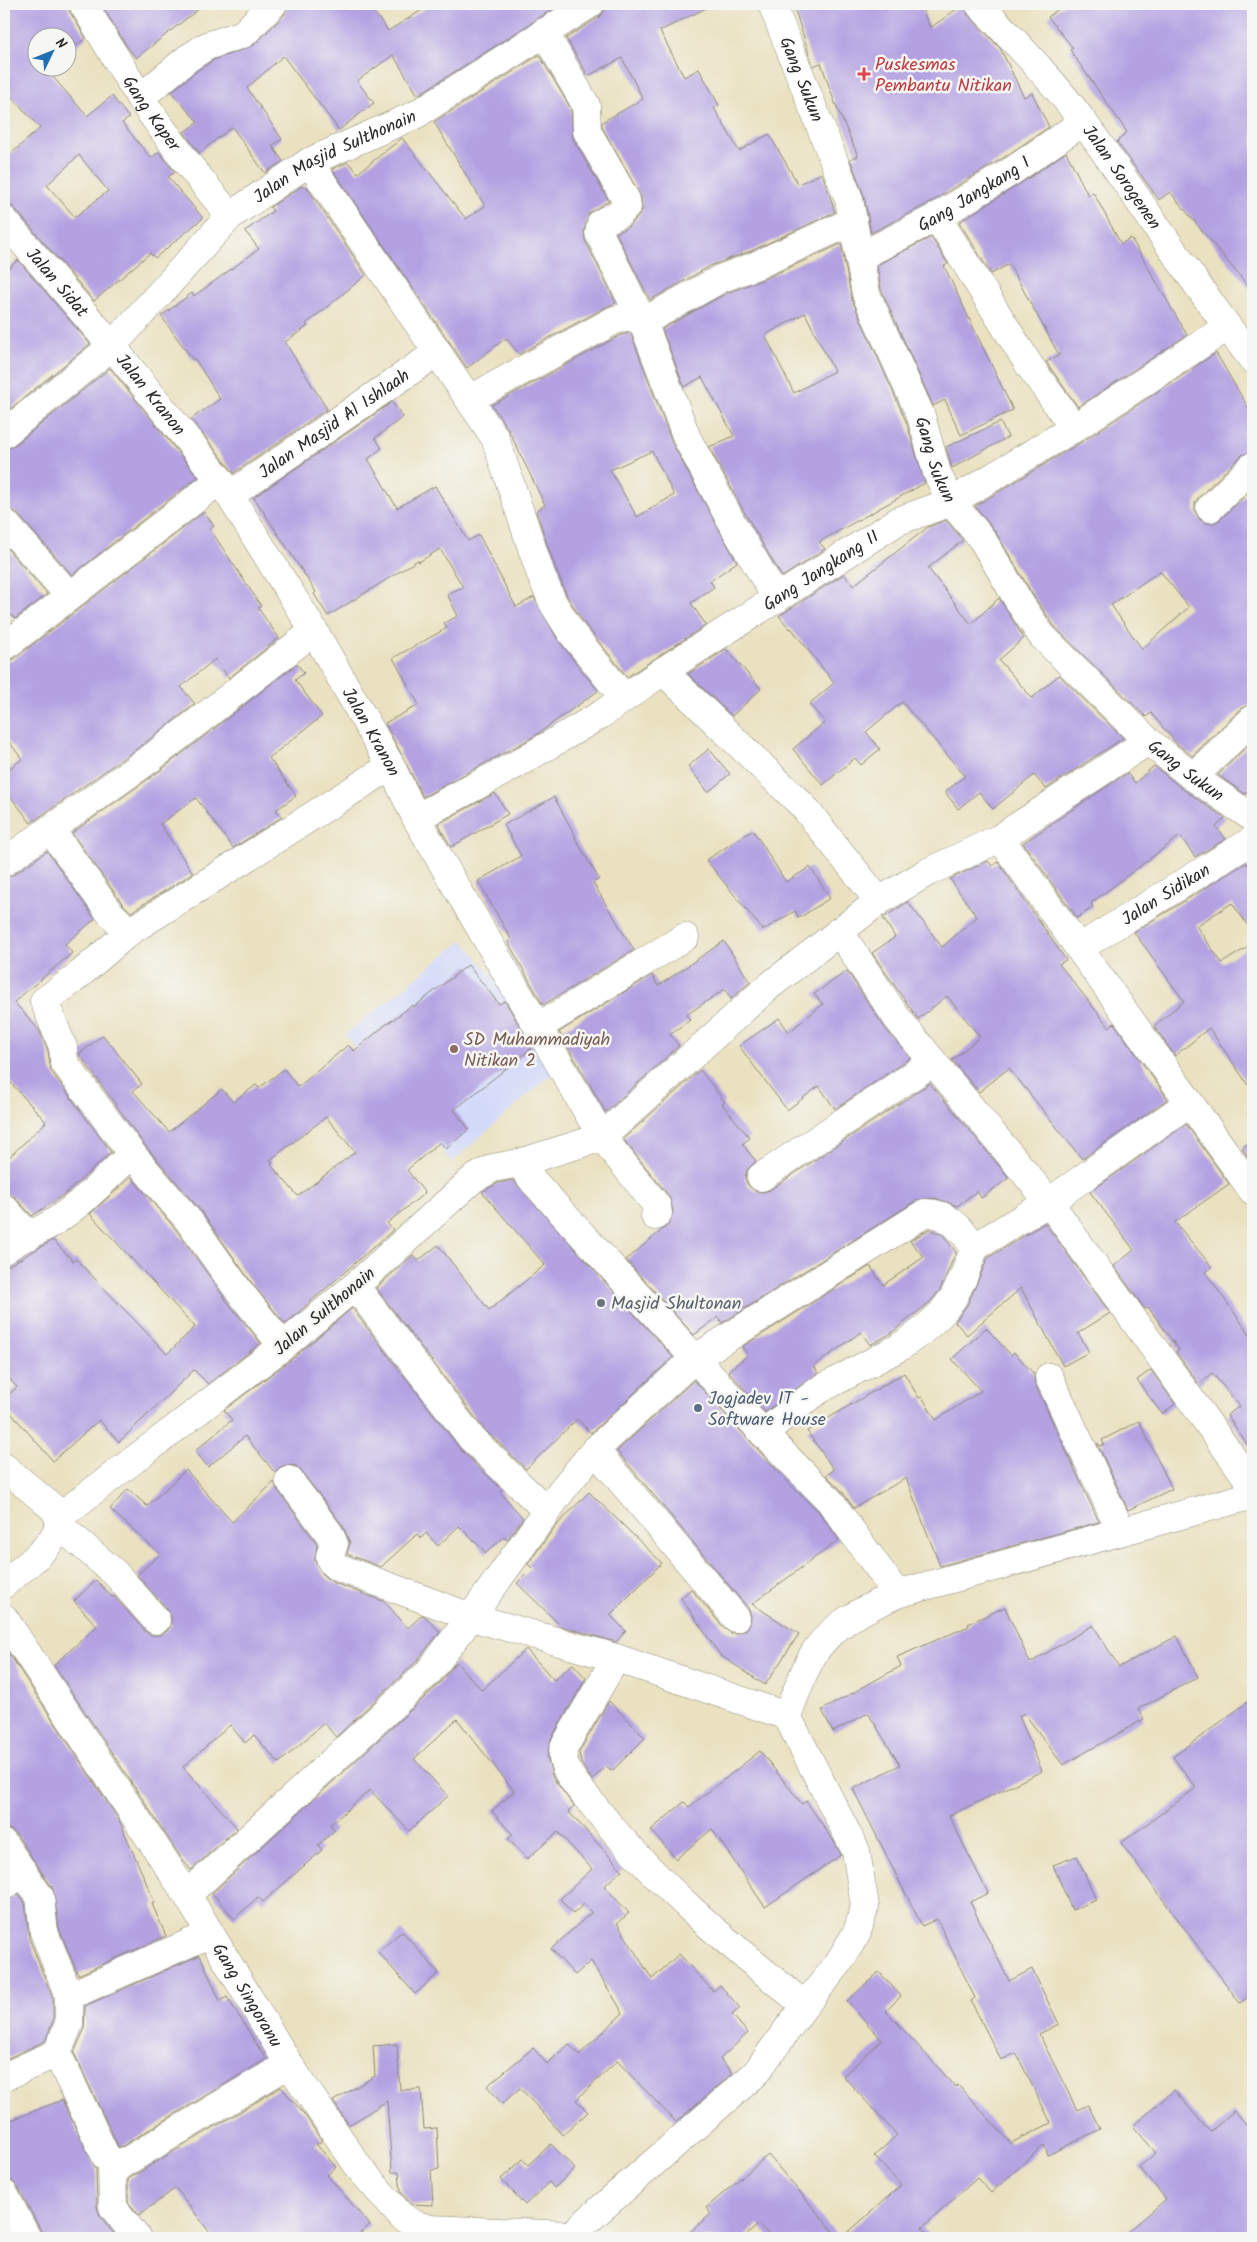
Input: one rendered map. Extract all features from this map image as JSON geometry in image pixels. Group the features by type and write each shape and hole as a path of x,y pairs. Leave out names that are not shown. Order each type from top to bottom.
{"street":[{"name":"Gang Kaper","path":"83,4 140,98 184,159 230,216"},
{"path":"140,98 188,58 207,46 243,34 273,4"},
{"name":"Jalan Masjid Sulthonain","path":"4,434 112,346 230,216 309,162 417,114 590,4"},
{"name":"Gang Sukun","path":"772,4 849,198 866,294 921,416 937,473 951,502 982,540 1042,636 1148,741 1193,777 1253,818"},
{"name":"Jalan Sorogenen","path":"979,4 1044,73 1083,122 1227,327 1253,360"},
{"path":"544,32 586,105 587,131 626,200 627,206 620,213 601,223 599,233 643,322 687,438 732,523 777,599"},
{"name":"Gang Jangkang I","path":"858,257 937,217 1012,172 1083,122"},
{"path":"309,162 495,438 553,603 571,632 624,698"},
{"path":"937,217 1029,365 1074,428"},
{"name":"Jalan Sidat","path":"4,220 112,346"},
{"path":"643,322 720,279 757,265 853,221"},
{"path":"470,400 615,320 630,316 643,322"},
{"name":"Gang Jangkang II","path":"416,818 516,764 602,714 663,671 898,521 951,502 1074,428 1227,327"},
{"name":"Jalan Kranon","path":"112,346 225,488 314,632 391,766 416,818 602,1137 657,1206 658,1213 655,1216"},
{"name":"Jalan Masjid Al Ishlaah","path":"4,647 70,596 225,488 438,352"},
{"path":"1210,508 1253,466"},
{"path":"4,522 70,596"},
{"path":"4,860 151,758 314,632"},
{"path":"663,671 802,806 844,855 879,901"},
{"path":"1193,777 1253,719"},
{"path":"602,1137 768,987 879,901 928,872 1000,838 1148,741"},
{"path":"283,1346 239,1292 189,1222 132,1154 64,1062 63,1047 44,1001 72,981 129,932 391,766"},
{"path":"50,829 110,913 129,932"},
{"path":"1000,838 1253,1191"},
{"name":"Jalan Sidikan","path":"1079,948 1253,840"},
{"path":"839,931 892,1012 1049,1202 1253,1486"},
{"path":"538,1027 685,936"},
{"path":"761,1177 933,1062"},
{"path":"763,1433 819,1390 900,1347 921,1332 941,1314 953,1298 975,1247 1049,1202 1189,1103"},
{"name":"Jalan Sulthonain","path":"4,1584 50,1543 60,1521 283,1346 354,1286 473,1179 493,1168 520,1163 602,1137"},
{"path":"4,1250 73,1208 132,1154"},
{"path":"520,1163 534,1182 694,1359 830,1501 897,1594"},
{"path":"4,1208 29,1236"},
{"path":"187,1895 428,1673 471,1617 547,1511 595,1450 694,1359 925,1213 943,1215 952,1221 975,1247"},
{"path":"354,1286 472,1439 547,1511"},
{"path":"1049,1377 1121,1530"},
{"path":"595,1450 736,1618"},
{"path":"4,1467 53,1508 60,1521 115,1572 156,1620"},
{"path":"289,1480 329,1533 334,1544 328,1558 337,1567 471,1617 616,1658 787,1716 856,1851 865,1906 857,1932 838,1964 805,2005 755,2074 573,2237"},
{"path":"787,1716 814,1654 842,1624 866,1608 897,1594 1121,1530 1253,1495"},
{"name":"Gang Singoranu","path":"4,1618 187,1895 289,2064 360,2169 412,2231 430,2228 573,2237"},
{"path":"616,1658 564,1747 561,1756 562,1762 583,1794 643,1864 733,1948 805,2005"},
{"path":"4,1844 14,1879 40,1897 44,1932 69,1996 69,2024 57,2053 4,2077"},
{"path":"69,1996 210,1934"},
{"path":"57,2053 106,2157 112,2164 117,2166 289,2064"},
{"path":"112,2164 112,2207 137,2238"},
{"path":"4,2194 27,2238"}],"shaded area":[{"name":"SD Muhammadiyah Nitikan 2","path":"463,940 563,1064 452,1162 345,1035"}],"building":[{"path":"4,4 67,4 86,38 78,44 78,28 28,28 28,78 54,78 87,116 112,96 129,118 122,123 151,158 159,152 175,172 168,177 203,218 155,258 150,253 94,301 16,210 4,199 4,160 40,128 4,88","holes":["79,155 108,191 75,217 47,185"]},
{"path":"101,4 205,4 136,58"},
{"path":"288,4 368,4 388,31 432,4 561,4 418,95 393,55 357,81 374,103 339,130 283,56 247,88 282,139 272,146 283,161 265,173 232,127 199,153 184,132 198,122 171,92 214,60 254,45 284,15"},
{"path":"606,4 714,4 660,31 684,77 699,69 719,105 714,108 739,151 769,134 798,184 822,173 835,212 751,251 712,265 650,300 616,233 628,227 638,217 642,210 641,197 602,127 602,122 643,99 622,58 588,76 566,38 599,17 604,11"},
{"path":"793,4 920,4 930,28 964,4 968,15 1000,48 1024,97 1032,93 1049,127 1003,158 929,203 871,233 864,196 850,159 858,156 835,103 821,63 813,66"},
{"path":"1065,4 1253,4 1253,292 1170,192 1159,200 1117,142 1127,132 1070,50 1073,48 1048,17"},
{"path":"539,55 571,109 573,139 609,201 589,213 584,231 585,240 616,303 519,354 506,338 467,368 332,169 348,162 358,173 402,138 466,219 485,206 434,122"},
{"path":"1066,152 1088,195 1093,192 1121,244 1131,238 1187,335 1078,407 1046,362 1059,355 1009,264 991,274 959,222 1020,184"},
{"path":"302,186 304,188 306,186 366,275 306,324 308,326 285,342 327,409 234,473 191,419 220,399 195,359 193,360 161,316 192,293 194,296 259,249 245,231 273,211 270,207"},
{"path":"931,237 948,264 944,266 1013,410 961,435 945,400 933,406 881,289 877,265"},
{"path":"841,244 852,300 906,421 925,483 819,542 825,549 782,577 709,447 734,436 702,377 684,387 662,329 727,293 764,279","holes":["805,313 834,371 794,393 765,335"]},
{"path":"18,260 90,344 4,414 4,272"},
{"path":"631,334 673,445 737,562 710,581 714,587 691,603 706,625 627,677 584,623 567,596 536,511 545,505 508,429 492,405 621,335","holes":["652,451 674,495 637,517 610,470"]},
{"path":"1216,353 1253,416 1253,451 1242,455 1199,497 1195,503 1195,511 1199,519 1206,523 1214,523 1221,519 1253,488 1253,704 1242,708 1192,756 1177,744 1151,713 1146,717 1056,628 1034,597 995,531 975,506 1083,441","holes":["1160,571 1189,607 1142,649 1111,605"]},
{"path":"110,368 198,477 72,575 16,512 4,507 4,449 14,446"},
{"path":"392,402 403,417 375,438 382,448 368,459 397,508 435,486 468,541 479,535 516,607 534,597 558,640 598,691 533,737 423,797 385,723 419,705 393,658 447,628 444,623 458,616 447,594 463,587 440,549 419,562 418,560 328,616 314,594 316,592 253,498"},
{"path":"1000,422 1008,437 952,468 946,447"},
{"path":"204,512 214,526 210,529 261,606 258,608 279,638 229,678 215,659 181,687 195,704 142,745 31,823 4,788 4,773 22,759 4,735 4,662 14,659"},
{"path":"946,520 963,540 928,568 971,624 999,598 1024,638 999,660 1032,698 1059,675 1123,738 1046,789 1034,775 993,809 979,792 958,809 945,792 965,776 902,702 866,732 880,749 861,765 855,758 823,785 793,749 825,722 809,704 834,683 791,628 779,616 844,574 853,586 928,527"},
{"path":"5,546 47,594 15,619 4,607"},
{"path":"726,649 761,689 732,716 688,674"},
{"path":"297,664 304,673 295,680 322,716 269,758 296,796 276,810 282,817 233,848 196,798 160,824 193,873 131,912 122,903 72,833 161,770"},
{"path":"1253,740 1253,785 1245,794 1218,775"},
{"path":"709,749 730,774 708,792 688,766"},
{"path":"1154,766 1184,790 1225,818 1216,827 1226,839 1195,857 1180,836 1091,903 1093,907 1077,918 1023,843 1127,773 1135,783"},
{"path":"495,793 508,814 451,847 438,824"},
{"path":"554,797 599,879 593,883 634,950 543,1005 508,942 511,939 478,881 521,856 504,825"},
{"path":"753,830 786,882 810,867 830,898 799,918 795,911 763,930 706,860"},
{"path":"47,851 95,919 65,944 72,953 14,1002 39,1030 48,1051 51,1071 111,1152 65,1194 32,1216 15,1197 4,1193 4,1162 46,1122 4,1075 4,877 13,875"},
{"path":"988,861 992,866 998,862 1066,960 1059,964 1109,1027 1114,1023 1168,1099 1082,1159 1009,1068 979,1092 952,1060 980,1037 947,996 918,1019 872,953 895,937 883,918 908,902 942,947 977,917 950,879"},
{"path":"1246,863 1253,871 1253,933 1232,903 1196,926 1222,963 1253,944 1253,1092 1209,1028 1175,1056 1154,1026 1184,1001 1134,932"},
{"path":"724,941 750,982 731,999 725,989 686,1015 690,1020 670,1034 679,1046 606,1112 559,1032 652,975 658,986"},
{"path":"468,965 499,1004 505,1001 532,1048 454,1110 469,1129 446,1149 440,1142 407,1170 425,1193 387,1223 393,1230 285,1324 251,1282 201,1211 144,1144 79,1054 103,1035 142,1084 133,1091 169,1132 222,1089 233,1102 256,1085 259,1088 284,1069 298,1087 348,1045 354,1051 384,1026 413,1005 414,1007","holes":["326,1117 355,1152 298,1196 271,1165 273,1163 270,1160"]},
{"path":"847,971 884,1027 910,1058 835,1109 819,1086 787,1110 739,1046 779,1018 789,1032 823,1004 814,994"},
{"path":"700,1070 725,1102 722,1104 750,1138 742,1144 756,1161 747,1170 745,1178 748,1185 755,1191 763,1192 770,1190 930,1083 1009,1178 981,1198 977,1191 957,1206 935,1198 917,1200 722,1323 718,1317 694,1335 626,1260 669,1224 673,1211 669,1196 623,1139"},
{"path":"1186,1124 1229,1184 1175,1222 1212,1267 1205,1272 1253,1339 1253,1452 1227,1415 1240,1406 1212,1373 1199,1384 1176,1352 1179,1350 1148,1307 1145,1309 1114,1266 1134,1250 1090,1192"},
{"path":"1253,1139 1253,1165 1242,1148"},
{"path":"131,1177 177,1231 226,1300 261,1343 208,1384 194,1370 119,1442 99,1420 53,1461 4,1405 4,1399 17,1387 4,1373 4,1268 53,1240 73,1261 76,1259 167,1354 195,1327 90,1214"},
{"path":"513,1180 673,1357 591,1433 577,1419 526,1469 484,1429 376,1288 413,1255 418,1261 438,1245 489,1310 497,1304 545,1265 482,1192 498,1183"},
{"path":"1045,1223 1110,1313 1078,1333 1089,1352 1063,1366 1021,1288 967,1335 955,1322 967,1305 988,1258"},
{"path":"929,1229 943,1235 956,1252 940,1290 929,1303 890,1334 870,1345 861,1332 814,1366 818,1373 765,1412 728,1371 748,1355 742,1347 870,1266 883,1285 924,1257 910,1241"},
{"path":"352,1308 460,1449 502,1490 500,1492 523,1518 507,1540 504,1537 486,1553 459,1526 438,1546 426,1533 421,1538 417,1534 381,1567 347,1554 350,1543 343,1526 296,1466 287,1465 280,1467 275,1473 245,1436 208,1467 195,1451 232,1420 224,1410 293,1358"},
{"path":"986,1328 1011,1355 1014,1352 1034,1374 1035,1384 1099,1522 940,1566 906,1478 854,1508 841,1490 826,1475 834,1470 807,1431 904,1373 919,1398 922,1397 936,1420 981,1391 952,1359"},
{"path":"1151,1370 1175,1404 1162,1414 1137,1380"},
{"path":"694,1380 797,1492 818,1511 839,1540 752,1604 799,1634 765,1685 720,1655 681,1598 691,1589 724,1628 731,1633 746,1630 750,1624 751,1616 748,1608 617,1451"},
{"path":"1139,1421 1172,1489 1128,1510 1097,1443 1101,1446 1104,1444 1102,1440"},
{"path":"186,1470 232,1522 274,1482 277,1489 317,1544 315,1561 324,1576 332,1582 385,1602 408,1628 422,1615 440,1632 416,1662 336,1737 324,1723 279,1763 254,1735 245,1743 230,1725 183,1767 237,1828 191,1870 54,1665 97,1626 74,1601 96,1580 112,1597 114,1596 145,1631 151,1635 159,1635 167,1631 171,1625 171,1617 168,1610 137,1575 160,1554 110,1509 128,1489 147,1506"},
{"path":"589,1492 662,1563 610,1615 626,1631 616,1642 561,1626 517,1583 532,1568 528,1564 554,1528"},
{"path":"1005,1607 1030,1663 1093,1625 1119,1667 1177,1636 1198,1677 1138,1709 1144,1719 1063,1765 1024,1713 1019,1716 1042,1771 949,1816 988,1893 970,1902 1009,1981 1032,1969 1059,2024 1039,2034 1077,2110 1088,2105 1100,2129 1048,2155 1044,2145 991,2193 977,2178 922,2228 931,2238 842,2238 901,2185 874,2156 897,2135 843,2076 882,2040 847,2001 879,1972 901,1996 886,2011 1011,2143 1051,2123 1016,2053 1001,2060 971,2001 975,1998 937,1919 922,1926 853,1789 900,1765 868,1713 833,1732 822,1710 901,1666 897,1657 969,1626 968,1624"},
{"path":"4,1646 119,1820 155,1903 152,1904 166,1936 78,1975 59,1928 53,1889 17,1835 11,1830 4,1829"},
{"path":"526,1649 554,1680 573,1664 586,1678 551,1739 547,1757 553,1778 574,1806 568,1811 622,1870 604,1886 629,1913 617,1923 652,1979 679,1954 713,1991 720,1985 740,2008 732,2015 748,2033 720,2059 733,2073 676,2122 617,2061 576,2100 588,2112 563,2135 520,2088 502,2104 487,2086 533,2048 547,2064 569,2044 579,2055 623,2013 591,1961 575,1975 551,1949 592,1912 584,1904 573,1914 560,1899 592,1869 558,1832 527,1859 508,1839 513,1835 492,1811 514,1791 457,1719 414,1759 448,1796 409,1831 370,1790 330,1825 335,1830 318,1845 322,1850 263,1902 258,1897 234,1919 212,1893 439,1684 456,1662 482,1690"},
{"path":"1253,1698 1253,1993 1240,2003 1121,1843 1196,1788 1173,1757"},
{"path":"609,1701 645,1738 612,1771 606,1766 592,1780 581,1763 579,1752"},
{"path":"760,1751 802,1804 806,1801 841,1855 765,1907 712,1829 676,1859 651,1830 684,1802 689,1807"},
{"path":"1077,1856 1096,1900 1072,1910 1053,1865"},
{"path":"19,1894 25,1903 29,1938 53,1999 53,2021 45,2041 4,2060 4,1901"},
{"path":"402,1931 439,1973 415,1994 378,1952"},
{"path":"200,1955 220,2001 227,1997 266,2059 119,2148 74,2053 84,2030 85,2006"},
{"path":"397,2044 400,2090 421,2089 424,2129 437,2128 439,2169 431,2170 433,2205 411,2204 401,2192 399,2172 392,2172 387,2101 349,2125 333,2101 375,2076 373,2046"},
{"path":"281,2087 304,2114 322,2141 316,2144 336,2167 327,2175 370,2225 354,2238 214,2238 176,2188 139,2215 128,2202 128,2179"},
{"path":"1174,2090 1210,2132 1234,2111 1253,2133 1253,2238 1121,2238 1166,2199 1139,2167 1156,2153 1133,2126"},
{"path":"62,2100 96,2169 97,2207 100,2216 117,2238 43,2238 18,2187 12,2181 4,2179 4,2123"},
{"path":"551,2144 575,2169 554,2188 549,2182 525,2205 501,2179 523,2159 528,2165"},
{"path":"768,2155 839,2238 771,2238 759,2224 743,2238 683,2238 711,2214 706,2208"}],"place":[{"name":"Puskesmas Pembantu Nitikan","path":"864,74"},
{"name":"SD Muhammadiyah Nitikan 2","path":"454,1049"},
{"name":"Masjid Shultonan","path":"601,1303"},
{"name":"Jogjadev IT - Software House","path":"698,1408"}]}
